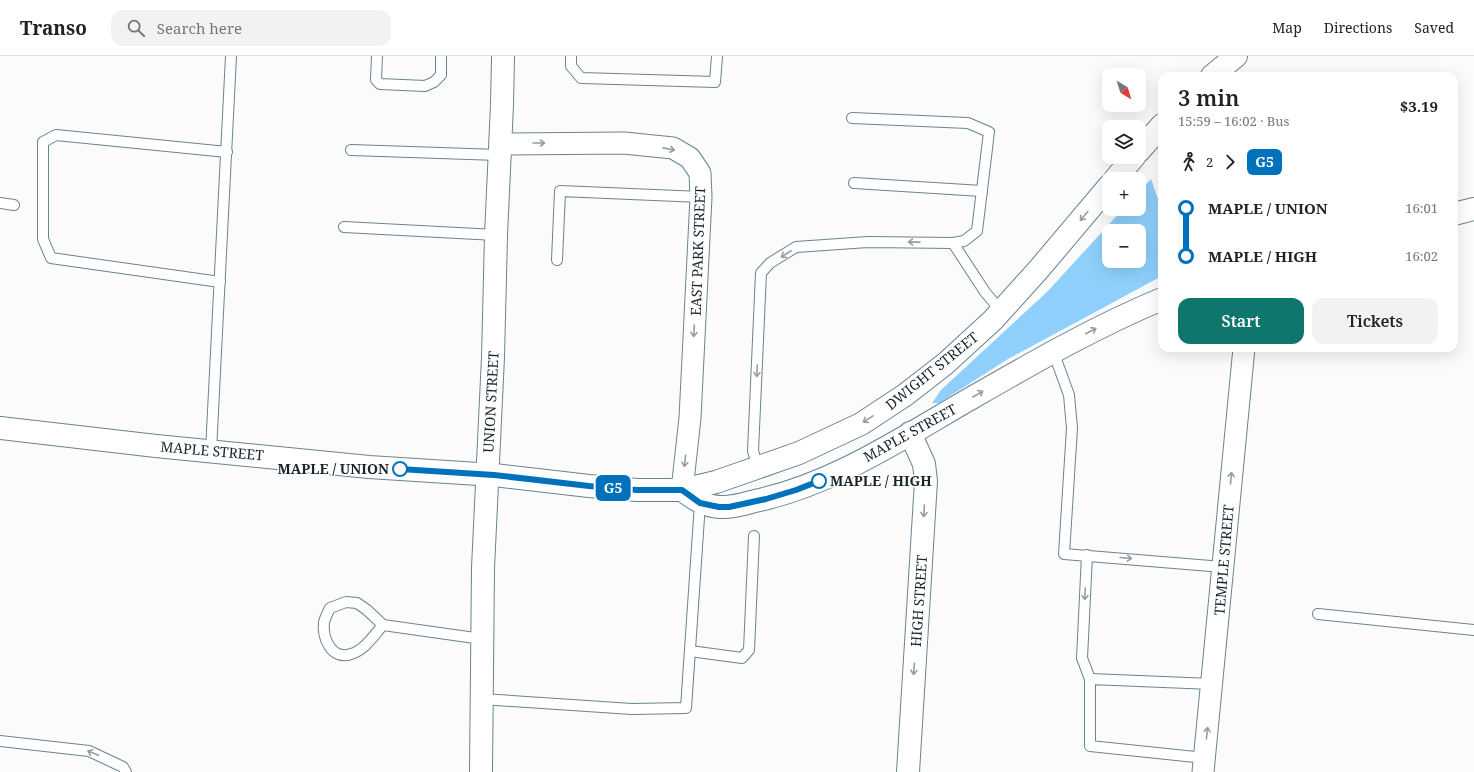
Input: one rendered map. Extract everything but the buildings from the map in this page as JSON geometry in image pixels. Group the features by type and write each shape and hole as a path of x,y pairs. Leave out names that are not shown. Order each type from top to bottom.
{"main road":[{"name":"UNION STREET","path":"481,772 483,568 493,356 503,56"},
{"path":"1217,72 1236,56"},
{"path":"1146,143 1158,130"},
{"path":"1121,172 1128,164"},
{"name":"DWIGHT STREET","path":"682,490 716,482 758,468 830,439 861,424 905,395 945,364 1002,311 1102,194"},
{"path":"1458,213 1474,209"},
{"name":"MAPLE STREET","path":"0,428 156,446 369,467 487,474 637,490 682,490 700,503 719,507 729,507 766,499 796,490 844,469 1054,351 1109,322 1158,301"},
{"name":"HIGH STREET","path":"908,772 926,481 924,464 910,433"}],"street":[{"name":"EAST PARK STREET","path":"500,149 624,143 673,148 690,158 700,173 701,197 690,418 682,490"},
{"name":"TEMPLE STREET","path":"1204,765 1244,352"}],"lane":[{"path":"211,451 232,56"},
{"path":"377,56 376,80 380,84 425,86 434,82 441,75 441,56"},
{"path":"571,56 571,66 581,78 716,82 717,56"},
{"path":"758,468 753,451 761,273 770,263 796,247 868,242 953,243 964,241 977,231 989,132 968,123 852,118"},
{"path":"220,282 51,258 43,239 43,142 56,135 227,152"},
{"path":"351,150 500,149"},
{"path":"854,183 982,191"},
{"path":"557,260 560,191 701,197"},
{"path":"0,203 14,205"},
{"path":"344,227 496,235"},
{"path":"953,243 985,292 1002,311"},
{"path":"1054,351 1069,395 1072,428 1064,554 1223,567"},
{"path":"482,699 632,708 686,708 700,503"},
{"path":"690,652 742,658 749,650 754,536"},
{"path":"1087,555 1082,658 1090,679 1090,746 1204,765"},
{"path":"383,625 363,648 351,654 343,655 333,651 325,640 324,621 330,608 346,602 357,603 383,625 482,639"},
{"path":"1318,614 1474,630"},
{"path":"1090,679 1212,684"},
{"path":"0,742 89,751 123,767 126,772"}],"shaded area":[{"path":"1151,179 1158,199 1158,278 1008,359 939,403 932,403 941,390 1048,291 1102,232 1102,268 1146,268 1146,224 1109,224 1117,216 1146,216 1146,184"}],"bus line":[{"name":"G5","path":"400,469 494,475 637,490 682,490 700,503 719,507 729,507 766,499 819,481"}],"place":[{"name":"MAPLE / UNION","path":"400,469"},
{"name":"MAPLE / HIGH","path":"819,481"}]}
